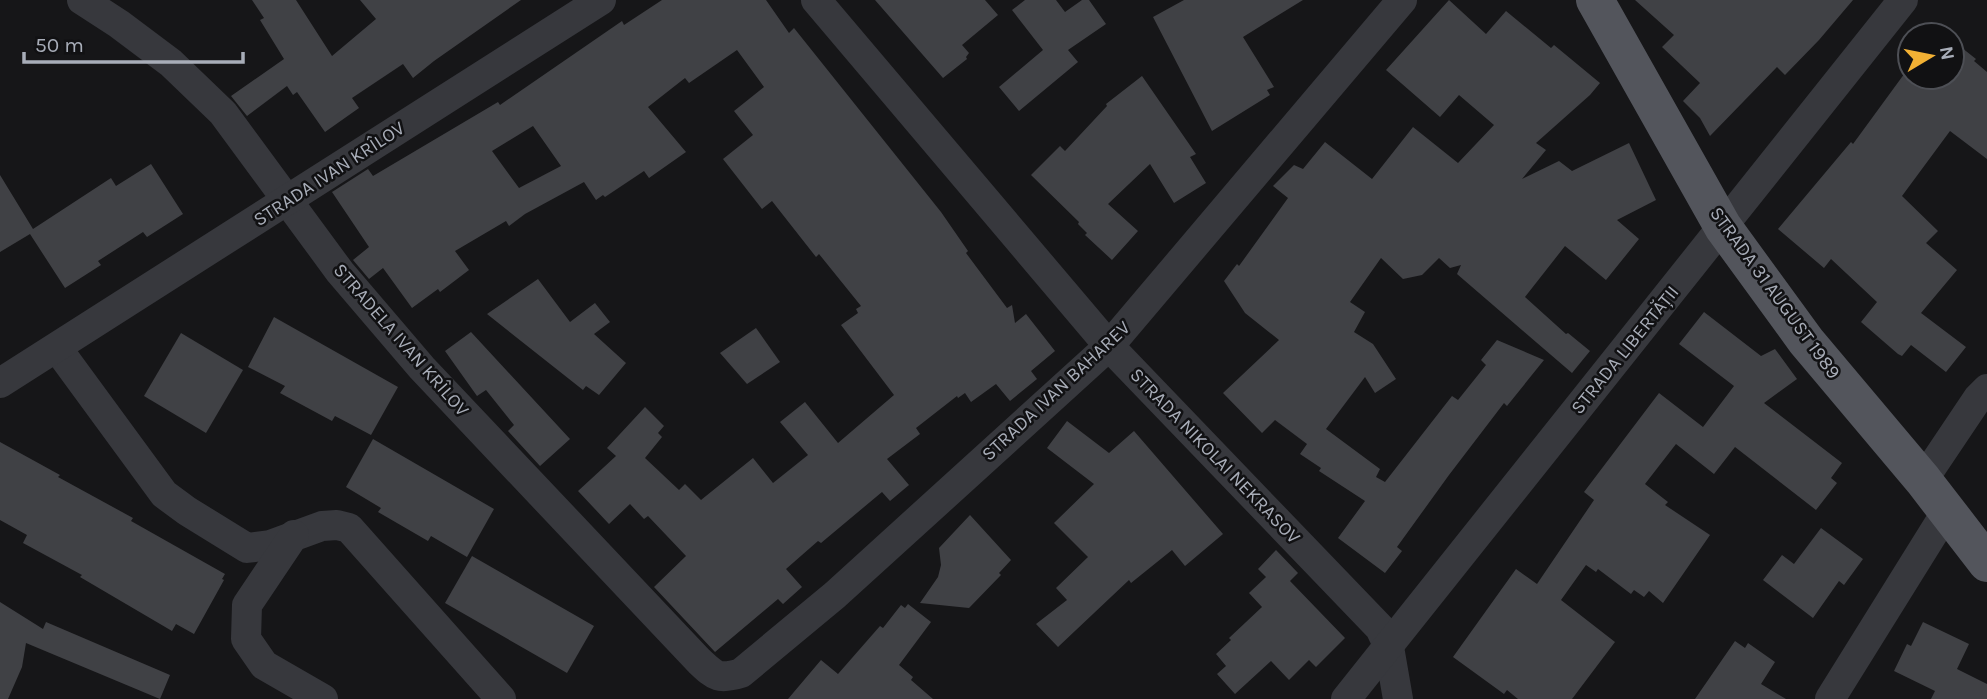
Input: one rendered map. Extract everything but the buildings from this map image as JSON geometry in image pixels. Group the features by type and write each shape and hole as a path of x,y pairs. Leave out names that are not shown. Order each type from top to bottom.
{"main road":[{"name":"STRADA 31 AUGUST 1989","path":"1595,0 1723,227 1806,341 1923,480 1987,563"}],"street":[{"name":"STRADELA IVAN KRÎLOV","path":"82,0 171,63 223,113 341,272 422,368 699,661 714,675 725,678"},
{"name":"STRADA IVAN KRÎLOV","path":"0,383 601,0"},
{"name":"STRADA NIKOLAI NEKRASOV","path":"816,0 1110,346 1380,628 1389,647 1398,699"},
{"name":"STRADA IVAN BAHAREV","path":"725,678 740,673 835,595 1110,346 1402,0"},
{"name":"STRADA LIBERTĂȚII","path":"1346,699 1903,0"},
{"path":"57,348 169,500 247,548 270,545 294,535 337,524 349,528 501,699"},
{"path":"1923,480 1978,398 1987,389"},
{"path":"1830,699 1947,511"},
{"path":"294,535 247,605 246,639 264,665 323,699"}]}
